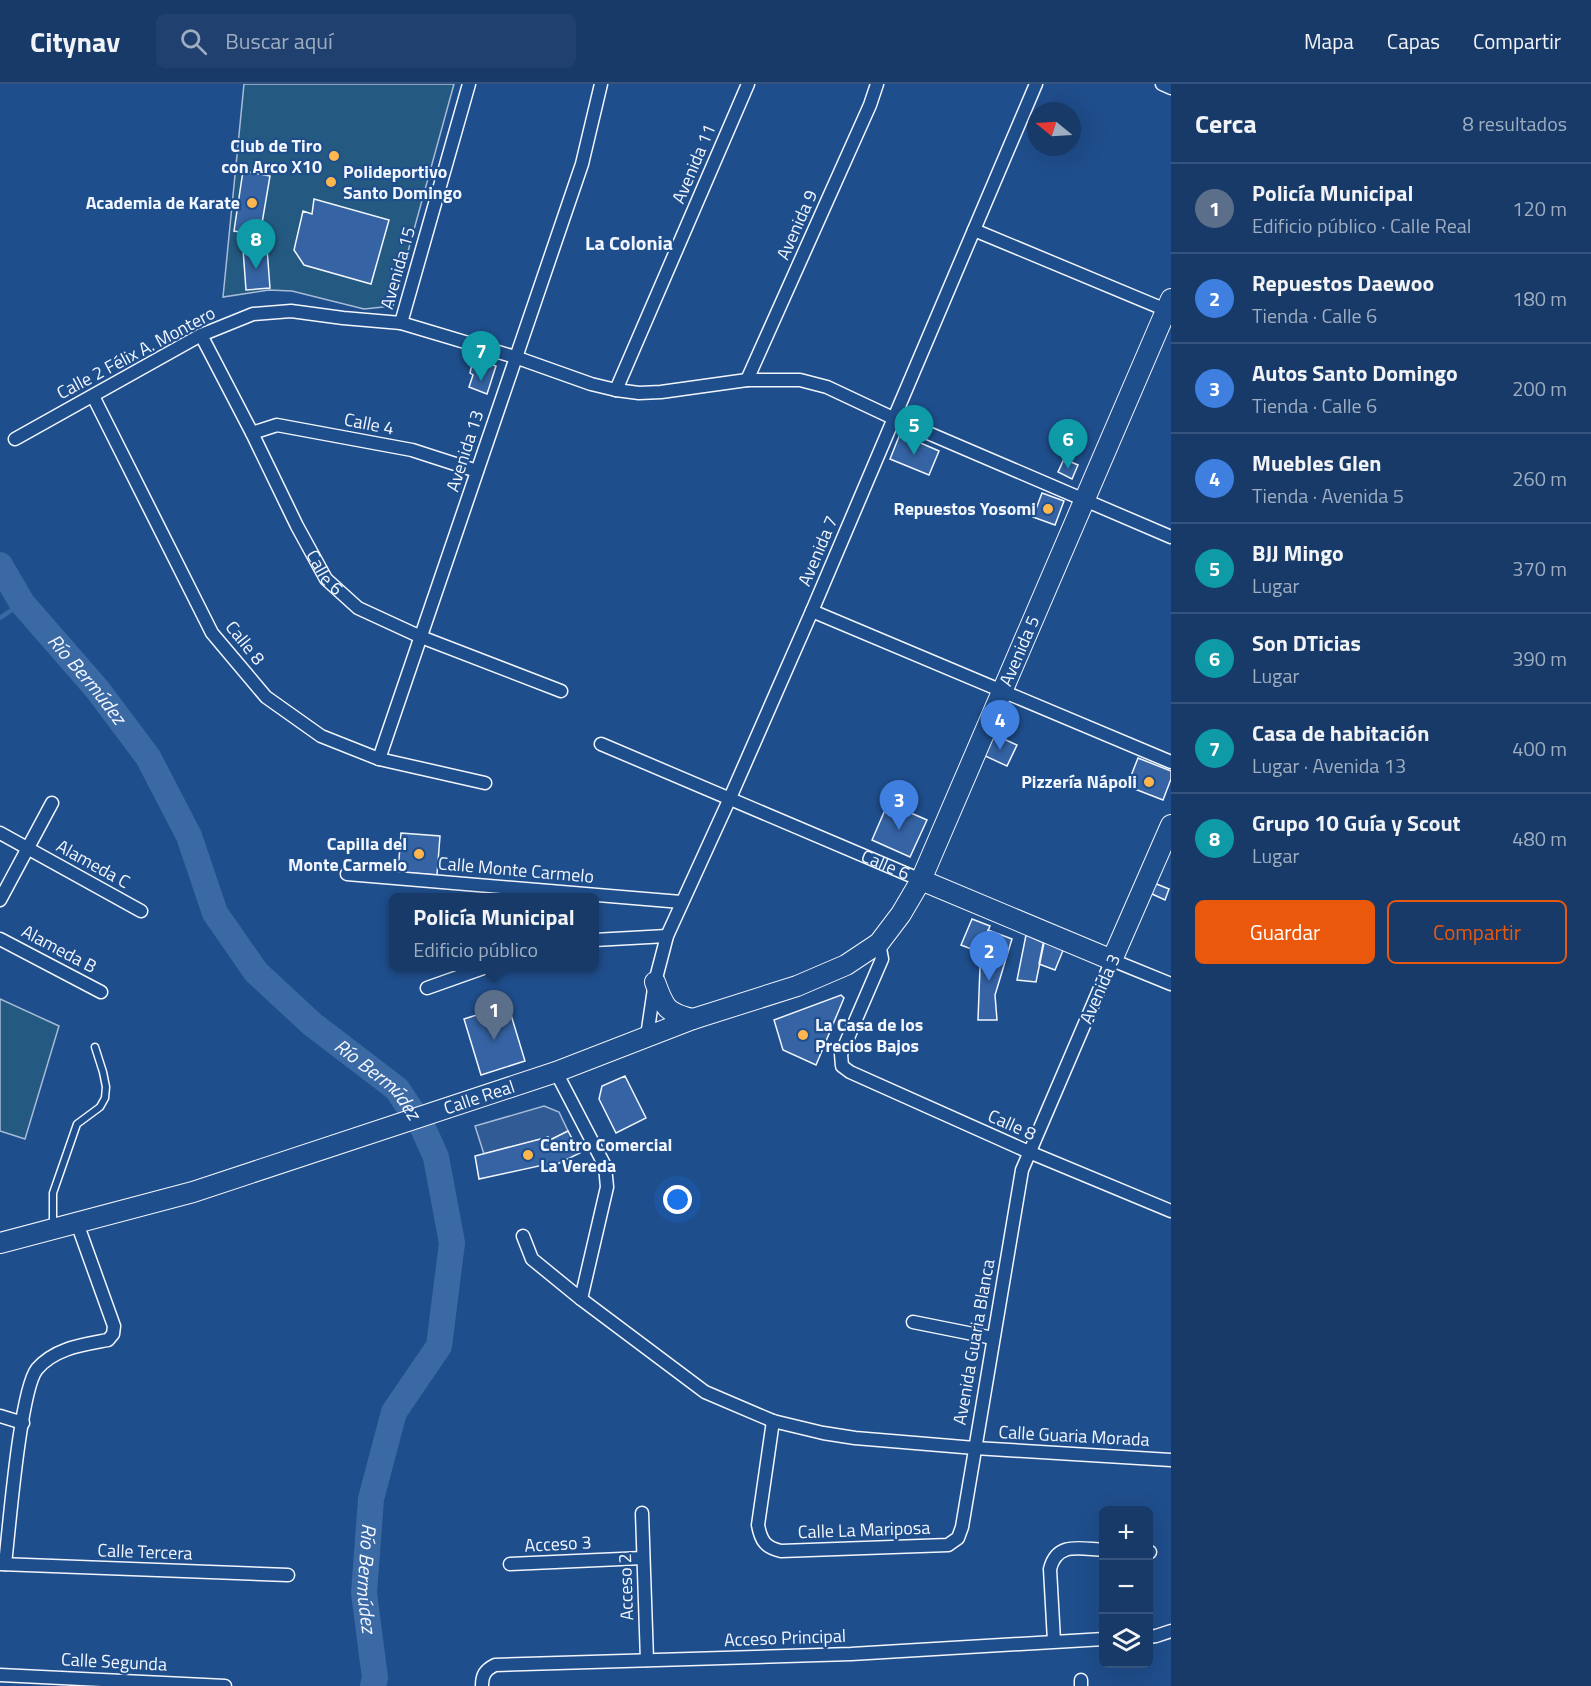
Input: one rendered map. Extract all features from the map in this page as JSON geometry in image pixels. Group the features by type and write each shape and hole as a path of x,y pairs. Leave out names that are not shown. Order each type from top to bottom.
{"main road":[{"name":"Avenida 5","path":"879,943 901,914 921,880 1169,307"},
{"name":"Avenida 3","path":"1112,960 1171,825"},
{"name":"Calle 6","path":"921,880 1112,960"},
{"name":"Calle Real","path":"0,1243 193,1192 556,1072 693,1019 797,986 846,965 879,943"},
{"path":"655,982 662,1004 667,1009 676,1016 693,1019"}],"street":[{"name":"Avenida 15","path":"401,323 469,84"},
{"name":"Avenida 13","path":"379,759 582,164 601,84"},
{"name":"Avenida 11","path":"616,390 748,84"},
{"name":"Avenida 9","path":"747,380 870,105 877,84"},
{"name":"Avenida 7","path":"647,1036 655,982 667,936 812,611 1036,84"},
{"path":"1162,84 1171,88"},
{"path":"974,230 1169,307"},
{"name":"Calle 2 Félix A. Montero","path":"15,439 201,335 253,314 291,310 343,318 401,323 616,390 639,393 662,392 747,380 800,380 827,387 893,418 1171,537"},
{"name":"Calle 6","path":"201,335 326,579 358,608 421,637 561,691"},
{"name":"Calle 8","path":"93,396 212,633 266,697 321,736 379,759 485,783"},
{"name":"Calle 4","path":"252,433 277,425 412,450 477,471"},
{"path":"812,611 1171,762"},
{"name":"Calle 6","path":"601,744 921,880"},
{"path":"0,900 52,802"},
{"name":"Alameda C","path":"0,833 141,910"},
{"name":"Calle Monte Carmelo","path":"347,874 574,893"},
{"name":"Calle Monte Carmelo","path":"599,895 681,902"},
{"path":"599,940 667,936"},
{"name":"Alameda B","path":"0,939 101,992"},
{"name":"Calle 8","path":"879,943 882,958 841,1054 842,1066 850,1072 1029,1152 1171,1211"},
{"name":"Calle 6","path":"1112,960 1171,984"},
{"name":"Avenida 3","path":"1029,1152 1112,960"},
{"path":"427,988 475,971"},
{"path":"556,1072 605,1166 607,1187 581,1299"},
{"name":"Avenida Guaria Blanca","path":"958,1538 962,1527 1022,1170 1029,1152"},
{"path":"2,1564 30,1382 46,1360 62,1350 108,1340 114,1326 77,1224"},
{"name":"Calle Guaria Morada","path":"523,1236 532,1259 581,1299 705,1392 773,1420 855,1438 1171,1460"},
{"path":"913,1323 993,1338"},
{"path":"0,1416 23,1423"},
{"name":"Calle La Mariposa","path":"773,1420 758,1526 761,1540 770,1548 781,1551 948,1545 958,1538"},
{"name":"Acceso 2","path":"642,1513 647,1660"},
{"path":"1054,1641 1050,1569 1053,1559 1056,1553 1064,1549 1099,1550"},
{"name":"Acceso 3","path":"510,1564 643,1558"},
{"name":"Calle Tercera","path":"2,1564 288,1575"},
{"path":"1153,1636 1171,1631"},
{"name":"Acceso Principal","path":"482,1686 482,1677 486,1669 495,1665 851,1654 1099,1639"},
{"name":"Calle Segunda","path":"0,1675 225,1686"}],"lane":[{"path":"53,1229 53,1193 76,1128 80,1122 100,1107 105,1098 106,1087 103,1072 94,1047"}],"shaded area":[{"name":"Polideportivo Santo Domingo","path":"244,84 454,84 393,306 364,309 292,291 269,290 223,297"},
{"path":"0,999 59,1026 25,1139 0,1131"},
{"path":"544,1106 559,1112 568,1131 550,1140 548,1137 484,1154 475,1126"}],"building":[{"name":"Academia de Karate","path":"243,171 270,176 260,235 234,231"},
{"path":"314,199 389,220 371,284 304,265 294,250 303,211 312,214"},
{"path":"267,248 270,288 246,290 243,249"},
{"path":"473,359 496,366 487,394 469,387 473,375 470,373"},
{"path":"900,434 939,451 929,475 890,459"},
{"path":"1064,459 1078,465 1072,479 1058,472"},
{"name":"Repuestos Yosomi","path":"1042,493 1064,501 1055,525 1033,517"},
{"path":"993,734 1017,745 1007,766 983,755"},
{"name":"Pizzería Nápoli","path":"1138,758 1171,771 1171,779 1163,800 1127,786"},
{"path":"888,803 927,820 910,857 872,840"},
{"name":"Capilla del Monte Carmelo","path":"401,833 440,836 437,875 398,872"},
{"path":"1154,883 1169,889 1165,900 1150,893"},
{"path":"972,919 990,926 979,952 961,945"},
{"path":"988,930 1012,939 995,995 997,1020 978,1020 980,967"},
{"path":"1026,935 1044,943 1036,982 1017,980"},
{"path":"1044,939 1064,948 1055,970 1039,964"},
{"name":"La Casa de los Precios Bajos","path":"841,995 844,998 816,1065 783,1050 774,1020"},
{"path":"508,1005 525,1061 481,1075 464,1019"},
{"path":"625,1076 646,1118 616,1133 599,1099 602,1086"},
{"name":"Centro Comercial La Vereda","path":"568,1131 580,1153 545,1170 543,1165 479,1179 475,1156 548,1137 550,1140"}],"waterway":[{"name":"Río Bermúdez","path":"0,565 22,603 97,689 148,757 189,836 215,913 256,972 312,1024 397,1089 423,1128 436,1157 452,1243 439,1346 394,1412 371,1499 364,1593 375,1678 373,1686"},
{"path":"0,618 22,603"}],"place":[{"name":"Club de Tiro con Arco X10","path":"334,156"},
{"name":"Polideportivo Santo Domingo","path":"331,182"},
{"name":"Academia de Karate","path":"252,203"},
{"name":"Grupo 10 Guía y Scout","path":"256,269"},
{"name":"Casa de habitación","path":"481,381"},
{"name":"BJJ Mingo","path":"914,455"},
{"name":"Son DTicias","path":"1068,469"},
{"name":"Repuestos Yosomi","path":"1048,509"},
{"name":"Muebles Glen","path":"1000,750"},
{"name":"Pizzería Nápoli","path":"1149,782"},
{"name":"Autos Santo Domingo","path":"899,830"},
{"name":"Capilla del Monte Carmelo","path":"419,854"},
{"name":"Repuestos Daewoo","path":"989,981"},
{"name":"La Casa de los Precios Bajos","path":"803,1035"},
{"name":"Policía Municipal","path":"494,1040"},
{"name":"Centro Comercial La Vereda","path":"528,1155"}],"district":[{"name":"La Colonia","path":"629,243"}]}
